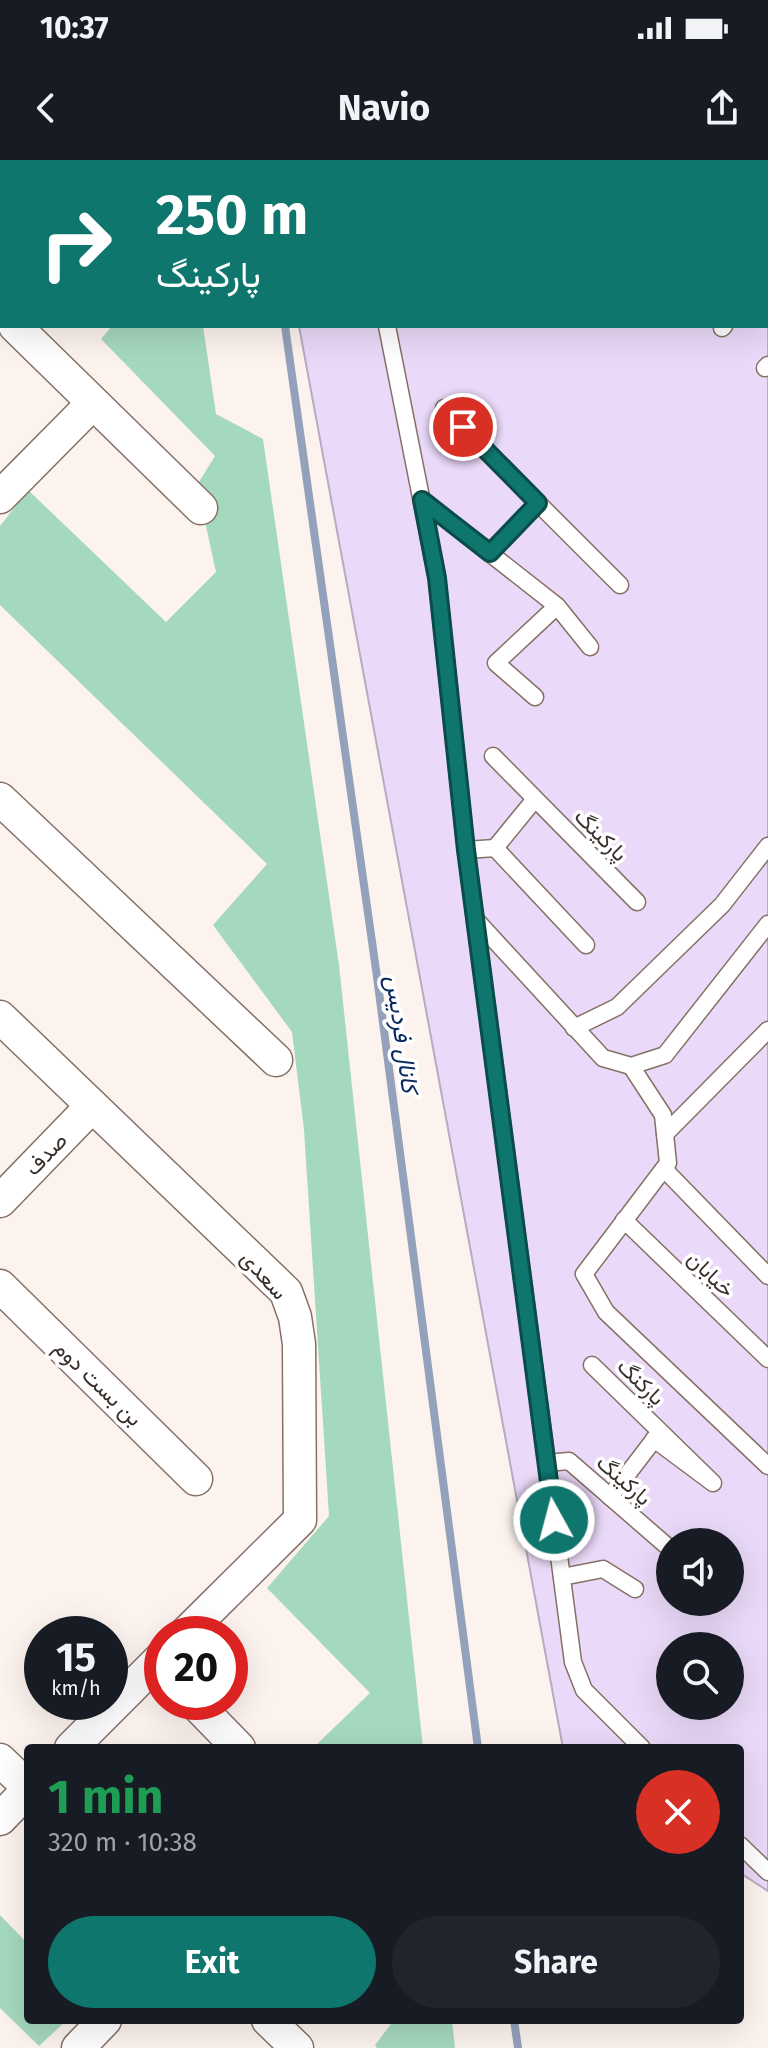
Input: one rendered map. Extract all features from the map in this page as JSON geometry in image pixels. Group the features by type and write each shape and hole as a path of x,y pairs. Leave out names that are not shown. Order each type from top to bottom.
{"street":[{"path":"17,328 201,508"},
{"path":"0,497 93,403"},
{"path":"0,799 276,1060"},
{"name":"سعدی","path":"0,1017 286,1292 295,1317 300,1399 300,1520 203,1616"},
{"name":"صدف","path":"0,1201 92,1106"},
{"name":"بن بست دوم","path":"0,1286 196,1479"},
{"path":"75,1744 144,1675"},
{"path":"212,1720 235,1744"},
{"path":"0,1760 24,1785"},
{"path":"0,1819 24,1793"},
{"path":"78,2048 101,2024"},
{"path":"272,2024 297,2048"}],"lane":[{"path":"387,328 437,578 466,850 577,1677 584,1690 638,1744"},
{"path":"444,408 620,585"},
{"path":"422,500 557,606 590,647"},
{"path":"490,553 538,503"},
{"path":"535,697 496,663 557,606"},
{"name":"پارکینگ","path":"493,756 637,902"},
{"path":"466,850 495,848 535,799"},
{"path":"574,1028 617,1007 722,905 768,846"},
{"path":"495,848 586,945"},
{"path":"476,920 603,1058 631,1066 665,1055 768,924"},
{"path":"665,1134 768,1030"},
{"path":"631,1066 663,1115 668,1163 584,1274 606,1312 768,1466"},
{"path":"664,1169 768,1276"},
{"name":"خیابان","path":"624,1220 768,1359"},
{"name":"پارکنگ","path":"592,1365 657,1436 610,1497"},
{"name":"پارکینگ","path":"547,1463 569,1461 656,1537"},
{"path":"562,1577 603,1569 635,1589"},
{"path":"744,1849 768,1872"}],"green space":[{"path":"110,328 203,328 216,414 263,439 339,965 423,1744 317,1744 370,1693 267,1588 329,1516 304,1130 292,1032 213,925 267,864 0,605 0,526 28,490 166,622 216,572 197,485 215,456 101,339"},
{"path":"0,1915 24,1940 24,2024 63,2024 39,2046 0,2008"},
{"path":"391,2024 452,2024 455,2048 377,2048 375,2045"}],"building":[{"path":"299,328 768,328 768,1891 744,1876 744,1744 562,1744"}],"waterway":[{"name":"کانال فردیس","path":"285,328 377,977 477,1744"},
{"name":"کانال فردیس","path":"515,2024 518,2048"}],"route":[{"path":"463,427 538,503 490,553 422,500 437,578 466,850 554,1520"}]}
